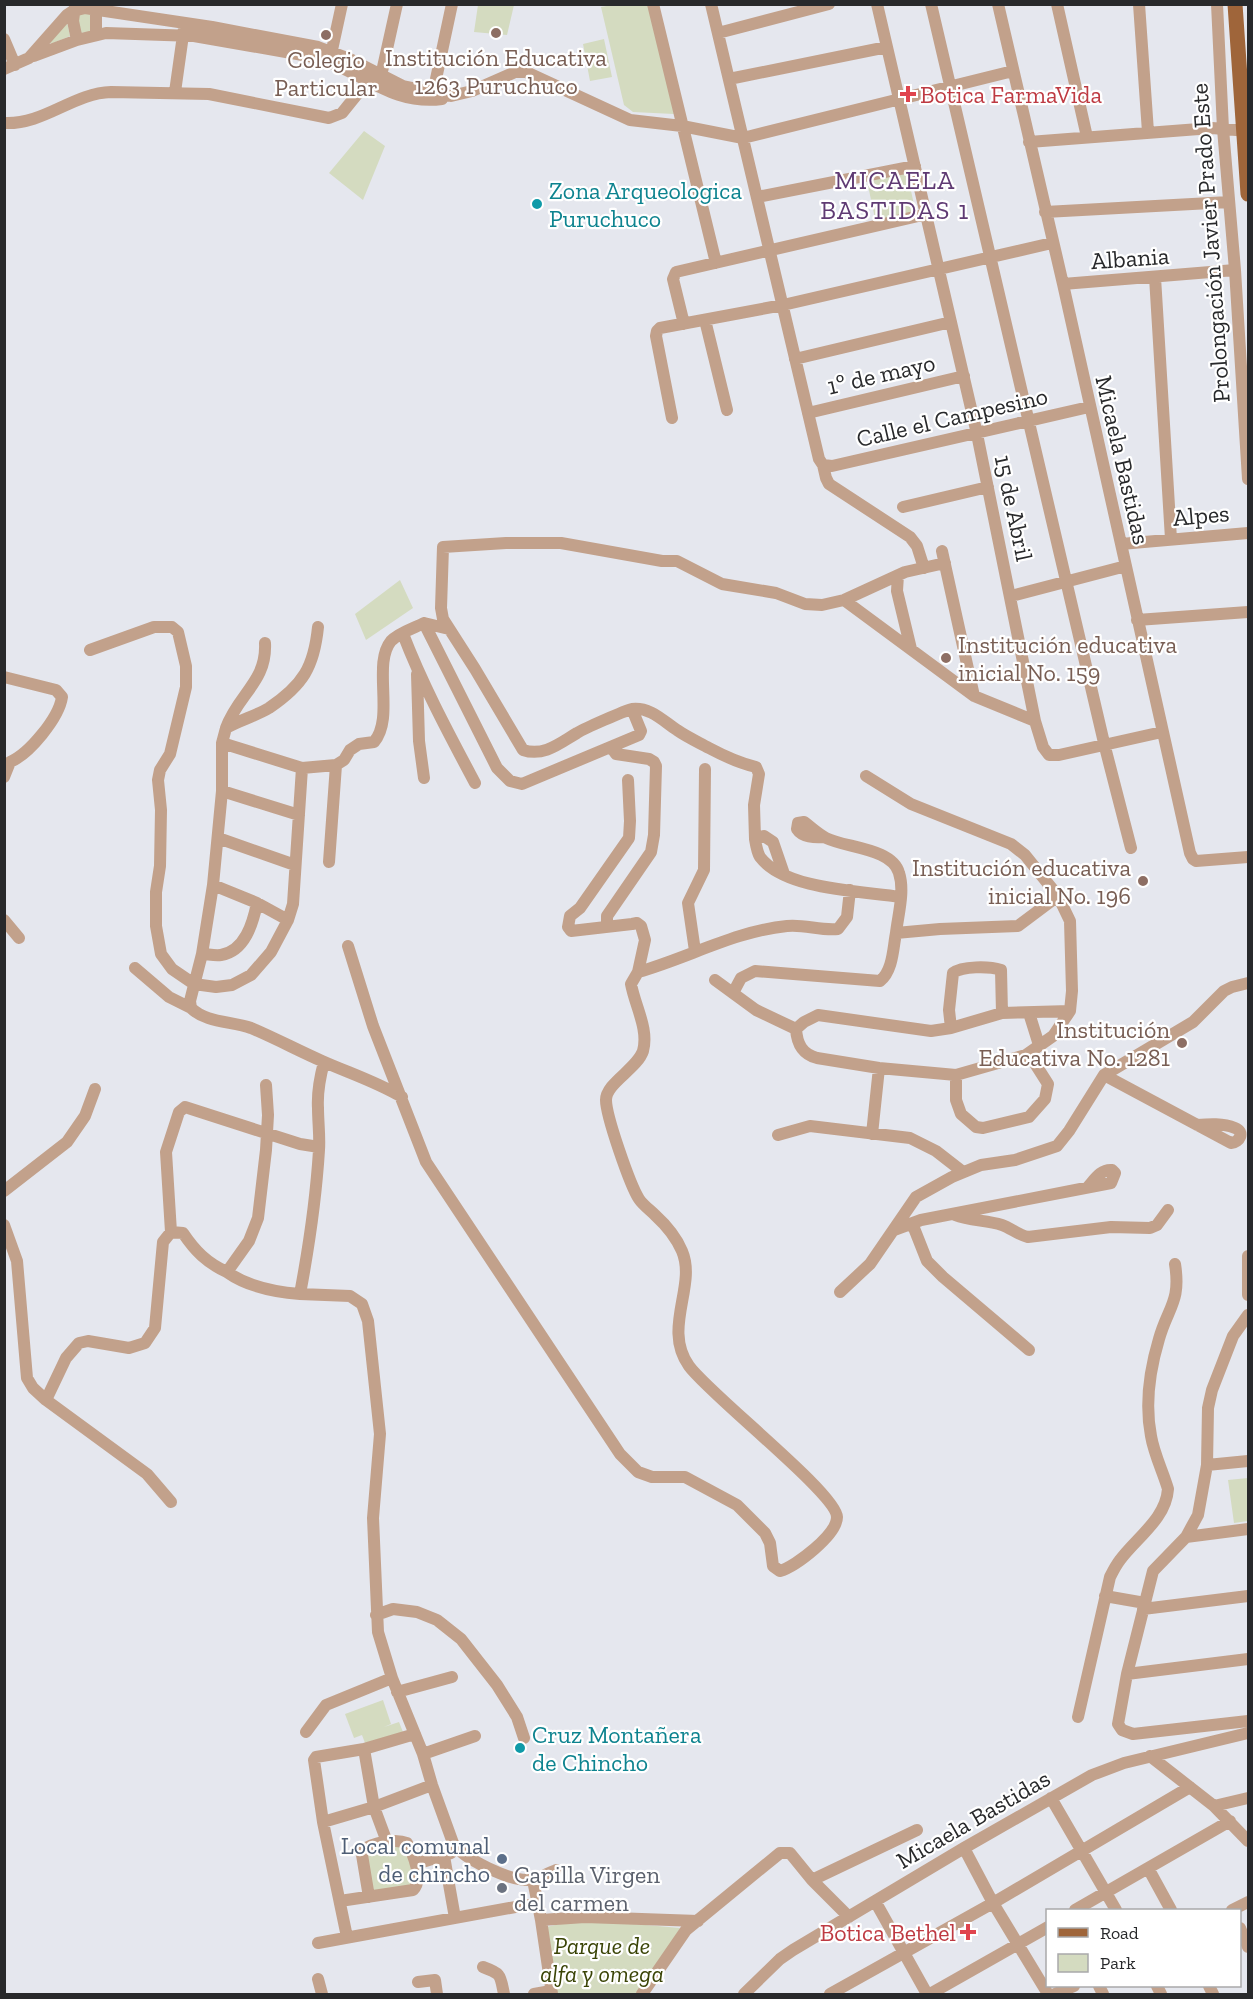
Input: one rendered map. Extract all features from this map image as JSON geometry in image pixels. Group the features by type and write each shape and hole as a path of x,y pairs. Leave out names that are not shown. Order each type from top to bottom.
{"main road":[{"name":"Prolongación Javier Prado Este","path":"1235,4 1246,131 1248,194"},
{"path":"1240,82 1248,96"}],"street":[{"path":"331,56 342,4"},
{"path":"381,76 397,4"},
{"path":"433,93 452,4"},
{"path":"653,4 716,263"},
{"path":"711,4 819,459 826,478 829,484 910,537 917,546 924,568"},
{"path":"718,33 829,4"},
{"name":"15 de Abril","path":"878,4 977,434 1035,721 1043,747 1049,755 1105,747"},
{"path":"931,4 1105,747 1131,848"},
{"name":"Micaela Bastidas","path":"998,4 1190,853 1193,859 1200,861 1248,857"},
{"path":"1057,4 1087,137"},
{"path":"1139,4 1148,132"},
{"name":"Prolongación Javier Prado Este","path":"1217,4 1223,129 1235,270 1248,479"},
{"path":"29,58 74,8 85,8 294,52 331,56 403,86 455,96"},
{"path":"74,8 74,32 77,40"},
{"path":"96,9 96,34"},
{"path":"4,39 10,67 96,34 183,29"},
{"path":"175,92 183,29"},
{"path":"729,79 887,47"},
{"path":"331,56 368,82 392,93 413,98 440,100 472,91 505,75 526,72 630,120 682,126 743,138 1013,71"},
{"path":"4,123 25,123 104,92 175,92 228,97 329,118 342,113 368,82"},
{"path":"1029,142 1148,132 1223,129 1246,131"},
{"path":"757,197 915,165"},
{"path":"1045,212 1229,202"},
{"path":"684,324 673,279 674,274 927,214"},
{"path":"672,418 656,334 660,328 783,305 1052,243"},
{"name":"Albania","path":"1063,284 1235,270"},
{"path":"1155,277 1171,539"},
{"path":"705,320 727,410"},
{"path":"795,359 951,322"},
{"name":"1º de mayo","path":"808,413 964,376"},
{"name":"Calle el Campesino","path":"823,465 832,466 1089,407"},
{"path":"903,507 988,487"},
{"name":"Alpes","path":"1121,544 1248,533"},
{"path":"900,897 818,887 784,874 769,865 759,856 755,839 754,805 759,774 756,766 741,763 710,749 675,729 660,716 632,709 578,732 559,746 535,754 523,750 476,669 443,619 441,608 442,551 443,547 447,546 561,543 663,561 677,561 722,584 776,593 806,604 822,605 844,600 905,572 945,563"},
{"path":"942,550 974,696"},
{"path":"1011,596 1126,566"},
{"path":"898,575 897,591 911,649"},
{"path":"844,600 974,696 1035,721"},
{"path":"1137,620 1248,612"},
{"path":"222,743 302,768 336,765 344,760 350,750 359,744 374,742 379,736 382,720 384,657 391,641 424,623 449,629"},
{"path":"424,623 497,768 510,781 522,784 641,734 632,709"},
{"path":"90,650 154,627 172,627 178,632 186,666 186,687 170,754 160,770 158,780 161,810 156,926 161,954 172,969 194,984 216,987 232,985 251,975 271,952 288,920 293,904 302,768"},
{"path":"226,728 269,708 307,674 314,652 318,627"},
{"path":"403,634 417,671 475,783"},
{"path":"191,1008 190,1001 202,954 213,885 222,791 222,743 231,713 259,677 266,658 265,643"},
{"path":"417,671 419,741 424,778"},
{"path":"4,677 56,690 62,697 60,708 34,743 21,757 10,762 4,777"},
{"path":"1105,747 1162,732"},
{"path":"609,926 608,916 651,852 654,835 656,775 654,762 649,759 616,754 611,747"},
{"path":"329,862 336,765"},
{"path":"695,951 688,903 704,870 705,769"},
{"path":"796,1029 800,1046 809,1056 879,1068 956,1075 1026,1055 1053,1035 1070,1011 1072,991 1070,921 1058,896 1025,855 1011,844 911,804 867,776"},
{"path":"348,946 366,1008 426,1162 620,1454 638,1472 652,1477 685,1477 737,1505 765,1533 770,1543 773,1566 780,1571 791,1568 833,1533 837,1518 834,1508 811,1482 734,1412 688,1365 678,1339 678,1322 684,1287 685,1263 682,1252 674,1236 639,1200 627,1174 607,1109 606,1097 610,1089 636,1064 643,1051 644,1029 631,984 638,972 645,940 641,926 637,923 571,931 568,927 570,916 580,908 629,838 628,780"},
{"path":"222,791 299,815"},
{"path":"755,839 764,836 773,842 784,874"},
{"path":"733,993 741,978 755,970 880,981 884,977 889,967 896,933 900,897 899,871 894,863 875,852 824,837"},
{"path":"218,838 295,865"},
{"path":"213,885 257,903 288,920"},
{"path":"638,972 753,933 789,926 838,929 847,917 850,890"},
{"path":"896,933 1018,926 1058,896"},
{"path":"202,954 221,955 232,950 244,940 253,922 257,903"},
{"path":"4,920 19,938"},
{"path":"135,968 168,997 191,1008 201,1016 236,1023 252,1029 385,1087 402,1097"},
{"path":"951,1028 949,1010 953,974 958,969 994,968 1001,970 1002,1013"},
{"path":"715,980 756,1010 796,1029"},
{"path":"840,1292 870,1264 916,1197 981,1165 1015,1160 1057,1146 1070,1131 1104,1075 1193,1022 1224,991 1248,983"},
{"path":"796,1029 818,1015 931,1031 951,1028 1002,1013 1070,1011"},
{"path":"1029,1013 1039,1045"},
{"path":"956,1075 956,1100 961,1114 976,1127 983,1128 1024,1119 1045,1099 1048,1084 1034,1062 1026,1055"},
{"path":"300,1294 309,1250 319,1147 317,1106 324,1062"},
{"path":"872,1134 879,1068"},
{"path":"1104,1075 1197,1125"},
{"path":"227,1272 249,1241 258,1218 267,1134 266,1085"},
{"path":"4,1191 67,1142 85,1116 94,1089"},
{"path":"46,1400 66,1358 80,1342 88,1341 129,1348 145,1343 155,1328 163,1242 171,1232 166,1152 179,1112 185,1107 193,1108 267,1134 319,1147"},
{"path":"778,1135 810,1126 910,1138 936,1151 963,1172"},
{"path":"894,1230 912,1223 1088,1187"},
{"path":"954,1215 968,1220 1005,1226 1019,1235 1028,1237 1111,1227 1150,1228 1157,1225 1168,1210"},
{"path":"912,1223 927,1261 1029,1350"},
{"path":"4,1225 17,1261 27,1378 33,1388 147,1474 171,1502"},
{"path":"171,1232 183,1233 201,1256 239,1280 281,1293 350,1296 362,1304 368,1321 380,1434 373,1518 376,1615 378,1632 392,1678 423,1754 432,1785 458,1851 518,1880 533,1880 556,1870"},
{"path":"1248,1256 1248,1295"},
{"path":"1078,1717 1110,1577 1120,1559 1145,1533 1165,1504 1167,1496 1168,1489 1151,1436 1149,1403 1152,1368 1159,1337 1175,1303 1178,1281 1175,1264"},
{"path":"1248,1316 1233,1336 1212,1390 1208,1408 1207,1465 1198,1515 1186,1537 1153,1571 1126,1674 1118,1724 1133,1734 1248,1721"},
{"path":"1207,1465 1248,1461"},
{"path":"1186,1537 1248,1529"},
{"path":"1105,1596 1144,1606 1248,1596"},
{"path":"376,1615 393,1609 417,1612 437,1620 453,1633 480,1662 497,1685 517,1717 524,1738"},
{"path":"1126,1674 1248,1659"},
{"path":"397,1692 452,1677"},
{"path":"306,1732 326,1705 392,1678"},
{"name":"Micaela Bastidas","path":"744,1995 780,1959 964,1848 1101,1771 1150,1756 1248,1733"},
{"path":"347,1937 323,1821 314,1760 364,1749 415,1734"},
{"path":"423,1754 475,1736"},
{"path":"364,1749 374,1807 387,1842"},
{"path":"1150,1756 1214,1806 1248,1841"},
{"path":"323,1821 374,1807 432,1785"},
{"path":"830,1995 993,1903 1190,1787"},
{"path":"1051,1798 1115,1909"},
{"path":"1214,1806 1248,1798"},
{"path":"1078,1909 1230,1821"},
{"path":"812,1880 917,1830"},
{"path":"340,1901 369,1897 413,1890 418,1881 416,1864 407,1843 387,1842 363,1851 369,1897"},
{"path":"964,1848 993,1903 1048,1995"},
{"path":"416,1864 458,1851"},
{"path":"642,1995 680,1937 785,1851 790,1853 812,1880 849,1917"},
{"path":"444,1856 455,1918"},
{"path":"1148,1868 1170,1909"},
{"path":"533,1880 551,1993 534,1995"},
{"path":"875,1901 928,1995 1046,1927"},
{"path":"318,1943 537,1903"},
{"path":"541,1920 572,1917 698,1921"},
{"path":"1241,1932 1248,1947"},
{"path":"483,1967 500,1975 504,1995"},
{"path":"318,1979 322,1995"},
{"path":"418,1982 435,1980 437,1995"},
{"path":"1055,1995 1072,1987"}],"green space":[{"path":"478,5 514,5 507,35 474,32"},
{"path":"651,5 674,114 633,112 624,105 601,7"},
{"path":"80,13 91,14 93,27 90,32 80,33 78,16"},
{"path":"67,22 70,36 51,44 50,42"},
{"path":"604,39 612,77 590,81 583,44"},
{"path":"364,131 385,146 363,200 329,173"},
{"path":"907,172 916,214 876,223 867,181"},
{"path":"400,580 413,608 366,640 355,614"},
{"path":"1248,1478 1248,1521 1234,1523 1228,1480"},
{"path":"383,1700 391,1724 384,1727 399,1722 403,1732 365,1743 362,1735 354,1738 345,1714"},
{"path":"405,1843 417,1888 371,1895 363,1850"},
{"name":"Parque de alfa y omega","path":"600,1921 680,1928 641,1994 554,1994 546,1927 570,1922"}],"place":[{"name":"Institución Educativa 1263 Puruchuco","path":"496,33"},
{"name":"Colegio Particular","path":"326,35"},
{"name":"Botica FarmaVida","path":"908,94"},
{"name":"Zona Arqueologica Puruchuco","path":"537,204"},
{"name":"Institución educativa inicial No. 159","path":"946,658"},
{"name":"Institución educativa inicial No. 196","path":"1143,881"},
{"name":"Institución Educativa No. 1281","path":"1182,1043"},
{"name":"Cruz Montañera de Chincho","path":"520,1748"},
{"name":"Local comunal de chincho","path":"502,1859"},
{"name":"Capilla Virgen del carmen","path":"502,1888"},
{"name":"Botica Bethel","path":"968,1932"}],"district":[{"name":"MICAELA BASTIDAS 1","path":"895,194"}]}
